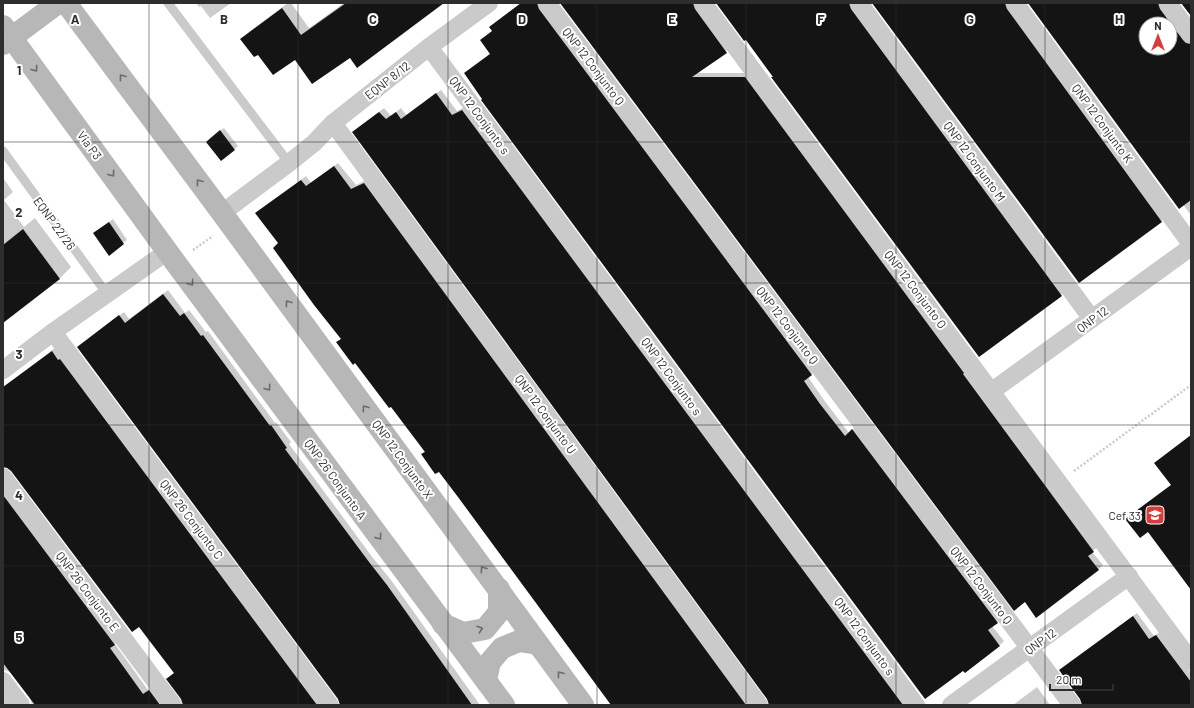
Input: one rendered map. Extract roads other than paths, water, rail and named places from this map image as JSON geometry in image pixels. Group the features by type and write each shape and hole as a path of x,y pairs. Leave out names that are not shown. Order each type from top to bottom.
{"street":[{"path":"6,36 58,3"},
{"path":"66,3 226,218"},
{"name":"EQNP 8/12","path":"226,218 314,142 333,123 429,47 489,3"},
{"name":"QNP 12 Conjunto Q","path":"547,3 1072,705"},
{"name":"QNP 12 Conjunto O","path":"703,3 1191,660"},
{"name":"QNP 12 Conjunto M","path":"859,3 1092,319"},
{"name":"QNP 12 Conjunto K","path":"1015,3 1191,244"},
{"path":"1168,3 1191,34"},
{"name":"Via P3","path":"6,36 172,257"},
{"name":"QNP 12 Conjunto s","path":"429,47 916,705"},
{"name":"QNP 12 Conjunto U","path":"333,123 759,705"},
{"name":"QNP 12 Conjunto X","path":"226,218 583,705"},
{"name":"QNP 12","path":"992,391 1191,247"},
{"path":"3,370 107,294 172,257"},
{"name":"QNP 26 Conjunto A","path":"172,257 504,705"},
{"name":"QNP 26 Conjunto C","path":"53,332 330,705"},
{"name":"QNP 26 Conjunto E","path":"3,477 173,705"},
{"name":"QNP 12","path":"951,705 1129,576"},
{"path":"443,624 463,633 485,628 499,612 499,589"},
{"path":"486,680 490,662 502,648 519,641 538,644"},
{"path":"3,681 21,705"}],"lane":[{"path":"168,3 289,163"},
{"name":"EQNP 22/26","path":"3,151 107,294"}],"place":[{"name":"Cef 33","path":"1155,515"}]}
